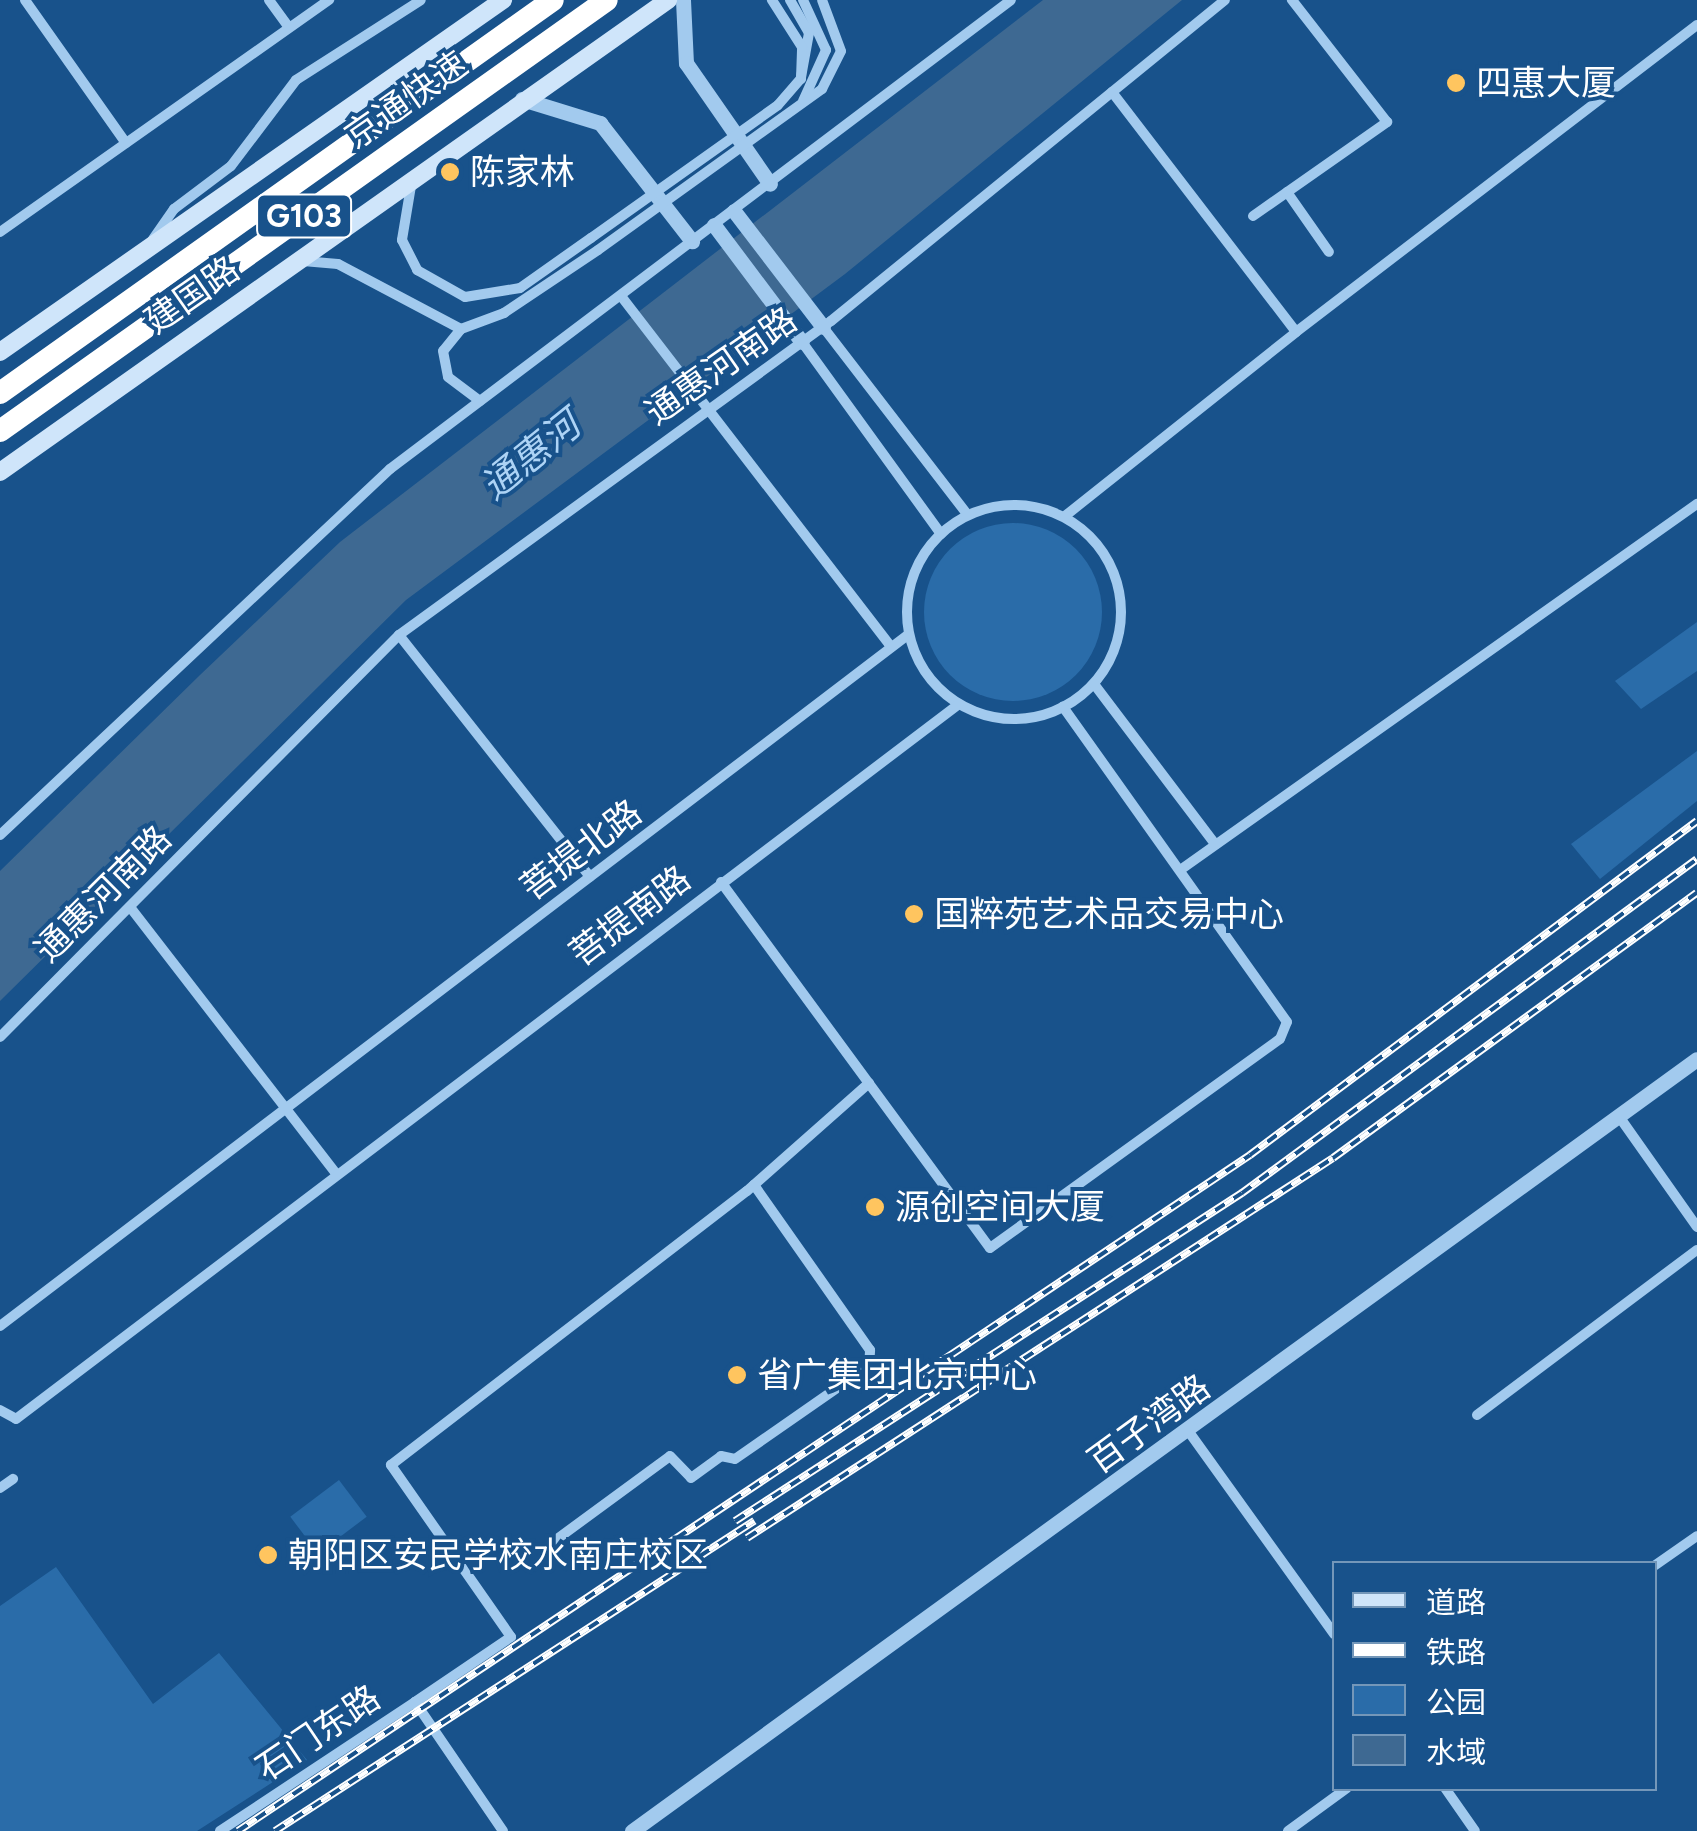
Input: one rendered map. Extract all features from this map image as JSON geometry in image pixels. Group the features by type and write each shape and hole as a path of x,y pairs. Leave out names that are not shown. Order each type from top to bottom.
{"highway":[{"name":"京通快速","path":"0,393 553,0"},
{"name":"京通快速","path":"0,431 608,0"}],"main road":[{"name":"建国路","path":"0,352 503,0"},
{"name":"建国路","path":"0,472 413,176 668,0"}],"street":[{"path":"25,0 126,143"},
{"path":"270,0 290,28"},
{"path":"0,232 329,0"},
{"path":"144,252 174,208 232,166 296,80 421,0"},
{"path":"683,0 686,63 770,184"},
{"path":"772,0 802,48 800,79"},
{"path":"413,176 402,240 417,270 465,298 520,288 778,105 800,79 811,46 790,0"},
{"path":"799,106 826,50 803,0"},
{"path":"480,401 448,377 443,351 461,329 504,313 822,89 841,51 822,0"},
{"path":"0,835 321,527 480,401 1011,0"},
{"name":"通惠河南路","path":"0,1037 399,635 823,327 1225,0"},
{"path":"1253,216 1387,122 1292,0"},
{"path":"1064,516 1296,332 1697,25"},
{"path":"1112,92 1296,332"},
{"path":"522,99 600,124 692,242"},
{"path":"1287,192 1329,252"},
{"path":"734,210 968,514"},
{"path":"714,225 941,534"},
{"path":"298,260 338,264 461,329"},
{"path":"621,296 710,406 891,647"},
{"path":"1182,868 1555,612 1697,504"},
{"path":"1000,505 1064,516 1098,546 1119,586 1118,640 1094,684 1064,707 992,717 958,704 936,686 909,634 913,575 941,534 968,514 1000,505"},
{"name":"菩提北路","path":"0,1326 909,634"},
{"path":"399,635 590,877"},
{"path":"1094,684 1215,844"},
{"name":"菩提南路","path":"0,1410 16,1419 334,1172 958,704"},
{"path":"721,882 990,1248 1280,1040 1285,1010 1064,707"},
{"path":"130,906 334,1172"},
{"name":"百子湾路","path":"632,1831 1190,1432 1697,1059"},
{"path":"415,1702 511,1637 391,1464 754,1185 869,1083"},
{"path":"1618,1116 1697,1227"},
{"path":"553,1542 670,1456 691,1478 722,1456 735,1459 869,1366 870,1350 754,1185"},
{"path":"1477,1415 1697,1250"},
{"path":"1190,1432 1332,1631"},
{"path":"0,1488 13,1479"},
{"path":"1657,1564 1697,1536"},
{"name":"石门东路","path":"220,1831 415,1702 502,1831"},
{"path":"1288,1831 1344,1791"},
{"path":"1447,1791 1475,1831"}],"green space":[{"path":"1013,523 1047,530 1076,549 1095,578 1102,612 1095,646 1076,675 1047,694 1013,701 979,694 950,675 931,646 924,612 931,578 950,549 979,530"},
{"path":"1697,622 1697,671 1641,709 1615,681"},
{"path":"1697,751 1697,801 1600,879 1571,844"},
{"path":"339,1480 367,1517 318,1553 290,1517"},
{"path":"56,1567 153,1704 219,1653 307,1760 197,1831 0,1831 0,1606"}],"water":[{"name":"通惠河","path":"1043,0 1182,0 845,274 406,600 0,1001 0,871 200,675 340,542"}],"railway":[{"path":"238,1831 1250,1155 1697,821"},
{"path":"735,1521 1242,1193 1697,859"},
{"path":"747,1538 1333,1158 1697,893"},
{"path":"275,1831 754,1521"}],"place":[{"name":"四惠大厦","path":"1456,83"},
{"name":"陈家林","path":"450,172"},
{"name":"国粹苑艺术品交易中心","path":"914,914"},
{"name":"源创空间大厦","path":"875,1207"},
{"name":"省广集团北京中心","path":"737,1375"},
{"name":"朝阳区安民学校水南庄校区","path":"268,1555"}]}
